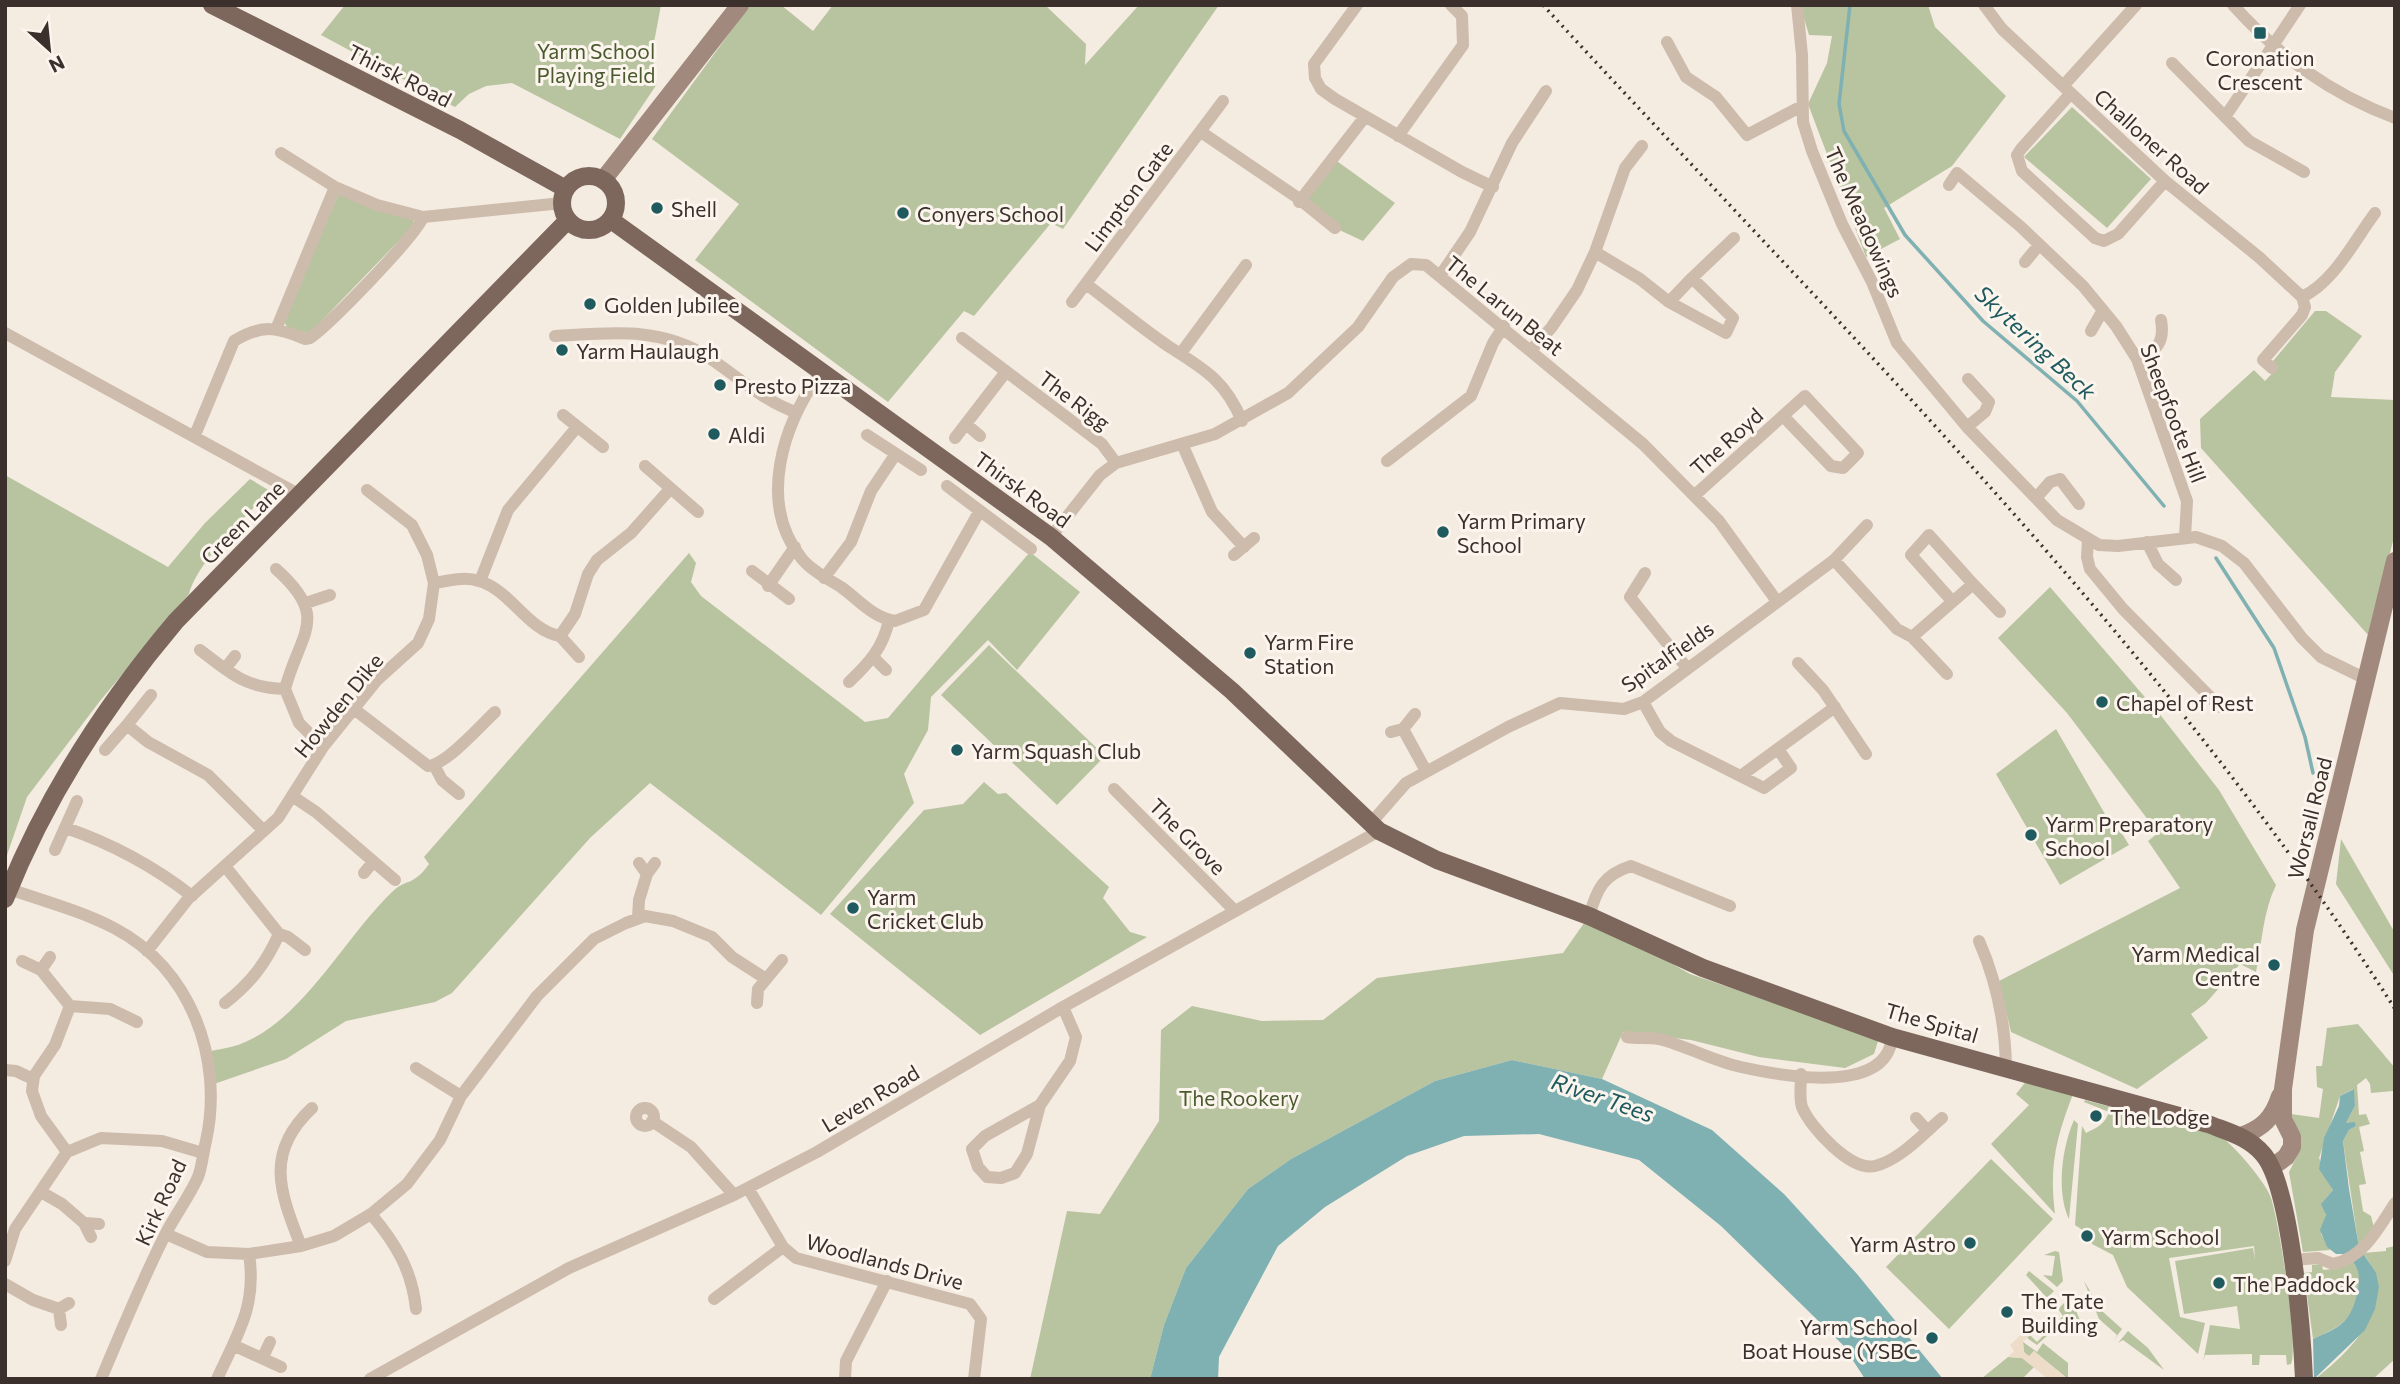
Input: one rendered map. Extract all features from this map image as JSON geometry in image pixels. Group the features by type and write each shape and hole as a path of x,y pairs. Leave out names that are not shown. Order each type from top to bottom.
{"main road":[{"name":"Thirsk Road","path":"212,5 460,130 561,204"},
{"path":"603,180 740,5"},
{"path":"583,177 603,180 615,195 615,213 611,220 594,230 575,227 561,204 583,177"},
{"name":"Green Lane","path":"7,894 58,786 108,707 176,621 300,495 561,204"},
{"name":"Thirsk Road","path":"611,220 1051,537 1232,691 1375,827"},
{"name":"Worsall Road","path":"2272,1167 2286,1157 2292,1143 2283,1119 2283,1089 2305,930 2395,561"},
{"name":"The Spital","path":"1375,827 1437,860 1589,916 1703,968 1892,1037 2006,1066 2241,1136 2259,1149 2272,1167 2280,1187 2292,1260 2304,1379"},
{"name":"Worsall Road","path":"2241,1136 2255,1131 2271,1118 2283,1089"}],"street":[{"path":"1357,5 1314,64 1321,89 1364,118 1493,187"},
{"path":"1398,136 1463,45 1462,16 1451,5"},
{"name":"The Meadowings","path":"1797,5 1802,55 1802,106 1812,151 1897,343 1967,427 2057,520 2088,540 2099,545 2118,546 2196,537 2222,546 2244,563 2302,638 2321,657 2366,680"},
{"name":"Challoner Road","path":"1984,5 1998,24 2165,181 2260,258 2302,298"},
{"path":"2136,5 2017,155 2022,171 2095,238 2104,241 2118,233 2165,181"},
{"path":"2233,5 2272,45 2339,95 2395,118"},
{"path":"2225,117 2300,5"},
{"path":"1667,42 1686,77 1716,97 1747,135 1802,106"},
{"path":"2172,63 2249,141 2304,172"},
{"path":"1440,276 1470,232 1512,144 1546,91"},
{"name":"Limpton Gate","path":"1072,302 1223,101"},
{"path":"1299,202 1364,118"},
{"name":"Limpton Gate","path":"1201,132 1335,228"},
{"path":"1531,350 1551,328 1577,290 1595,252 1625,168 1638,160 1642,146"},
{"path":"281,153 335,187 377,205 423,217 561,204"},
{"name":"Sheepfoote Hill","path":"1949,185 1957,173 2039,245 2103,310 2137,359 2187,501 2185,537"},
{"path":"276,327 335,187"},
{"path":"195,435 234,341 276,327 305,339 315,335 419,227 423,217"},
{"path":"2272,368 2263,360 2302,315 2305,307 2302,298 2315,291 2326,280 2368,217"},
{"path":"1669,302 1734,238"},
{"path":"2025,262 2039,245"},
{"path":"1595,252 1640,279 1669,302 1726,333 1733,318 1692,278"},
{"name":"The Larun Beat","path":"1051,537 1100,475 1116,463 1183,446 1242,421 1288,393 1324,362 1358,327 1393,277 1411,264 1426,265 1504,326 1643,444 1719,521 1776,600"},
{"path":"1181,353 1247,265"},
{"name":"Limpton Gate","path":"1086,284 1211,373 1232,397 1242,421"},
{"path":"2091,331 2103,310"},
{"path":"2137,359 2161,345 2164,335 2161,320"},
{"path":"1392,453 1471,396 1474,372 1504,326"},
{"path":"555,336 634,331 681,342 706,355 774,404 795,412"},
{"path":"5,333 300,495"},
{"path":"573,335 574,350"},
{"name":"The Rigg","path":"962,338 1102,444 1116,463"},
{"path":"820,373 795,412 780,452 782,514 802,559 865,608 889,620 913,616 924,610 979,512"},
{"path":"955,438 1005,373"},
{"path":"1967,427 1985,412 1989,402 1968,380"},
{"name":"The Royd","path":"1695,495 1805,396 1858,453 1843,468 1831,466 1784,417"},
{"path":"563,415 603,447"},
{"path":"966,424 980,436"},
{"path":"480,581 508,510 578,428"},
{"path":"867,435 921,470"},
{"path":"1183,446 1199,488 1212,512 1244,547"},
{"path":"824,578 851,542 871,491 895,455"},
{"path":"645,466 698,512"},
{"path":"2036,498 2050,482 2060,478 2079,504"},
{"path":"947,486 1031,549"},
{"path":"560,636 575,614 588,574 597,559 631,533 670,489"},
{"name":"Howden Dike","path":"147,951 192,896 278,818 323,747 377,680 418,643 429,619 435,583 428,555 412,525 375,491"},
{"name":"Spitalfields","path":"1375,827 1406,783 1560,703 1624,709 1643,702 1776,600 1834,560 1867,525"},
{"path":"1952,601 1911,555 1929,535 2000,612"},
{"path":"2088,540 2087,557 2090,569 2123,609 2220,707"},
{"path":"2147,542 2158,564 2176,580"},
{"path":"768,586 795,547"},
{"path":"1834,560 1897,629 1912,637 1947,674"},
{"path":"276,569 295,586 306,603 303,642 285,689 299,723 323,747"},
{"path":"752,571 768,586 789,599"},
{"path":"1645,573 1630,597 1686,668"},
{"path":"435,583 464,579 480,581 500,593 546,634 560,636 579,657"},
{"path":"1912,637 1973,584"},
{"path":"306,603 330,595"},
{"path":"849,682 874,658 885,638 889,620"},
{"path":"200,650 242,681 264,688 285,689"},
{"path":"225,669 235,656"},
{"path":"874,658 886,670"},
{"path":"1798,663 1835,707 1867,754"},
{"path":"105,750 151,695"},
{"path":"1643,702 1660,732 1671,741 1764,788 1791,768 1778,749"},
{"path":"1742,775 1835,707"},
{"path":"354,709 419,762 434,765"},
{"path":"434,765 495,712"},
{"path":"1415,714 1397,731 1426,771"},
{"path":"467,719 477,729"},
{"path":"127,725 148,742 208,775 263,830"},
{"path":"434,765 442,780 460,794"},
{"name":"The Grove","path":"1114,789 1234,910"},
{"path":"292,796 316,812 395,880"},
{"path":"55,850 77,801"},
{"name":"Leven Road","path":"370,1379 569,1268 734,1195 817,1152 1375,827"},
{"path":"66,828 102,840 147,862 192,896"},
{"path":"364,873 373,862"},
{"path":"225,866 279,934 288,937 305,950"},
{"path":"1589,916 1596,890 1606,877 1631,866 1724,908"},
{"path":"638,918 639,900 647,867"},
{"name":"Kirk Road","path":"7,894 115,929 147,951 178,983 202,1030 212,1091 198,1176 166,1234 101,1379"},
{"path":"166,1234 207,1252 249,1254 301,1246 334,1236 371,1214 412,1177 440,1140 461,1096 537,996 594,939 638,918 645,916 673,921 712,937 732,957 766,979"},
{"path":"225,1003 248,985 269,956 279,934"},
{"path":"1979,941 2000,998 2005,1030 2006,1066"},
{"path":"41,970 50,957"},
{"path":"757,1003 758,989 782,960"},
{"path":"22,961 41,970 69,1006 110,1009 137,1022"},
{"path":"67,1152 41,1116 32,1091 33,1079 55,1045 69,1006"},
{"path":"1040,1105 985,1136 972,1149 978,1167 987,1177 1001,1178 1015,1173 1027,1154 1040,1105 1070,1061 1076,1037 1063,1007"},
{"path":"1636,1053 1631,1037 1657,1038 1740,1067 1801,1074 1856,1076 1874,1068 1891,1049 1892,1037"},
{"path":"431,1077 435,1062"},
{"path":"416,1068 461,1096"},
{"path":"5,1070 16,1071 33,1079"},
{"path":"1801,1074 1801,1105 1816,1128 1844,1157 1863,1166 1876,1166 1899,1154 1942,1118"},
{"path":"301,1246 278,1175 284,1143 310,1116"},
{"path":"1916,1118 1927,1130"},
{"path":"652,1121 691,1147 734,1195"},
{"path":"5,1261 10,1227 41,1192 49,1173 67,1152 101,1138 162,1142 203,1153"},
{"name":"Woodlands Drive","path":"748,1188 783,1247 796,1258 970,1304 981,1319 980,1347 974,1379"},
{"path":"41,1192 84,1223 91,1237"},
{"path":"2292,1260 2316,1258 2333,1264 2348,1259 2362,1249 2395,1203"},
{"path":"371,1214 394,1241 405,1263 411,1303"},
{"path":"84,1223 99,1224"},
{"path":"714,1299 783,1247"},
{"path":"217,1379 250,1302 254,1283 249,1254"},
{"path":"845,1379 846,1362 887,1281"},
{"path":"5,1284 33,1300 64,1306 61,1325"},
{"path":"262,1357 270,1342"},
{"path":"233,1345 281,1367"}],"green space":[{"name":"Yarm School Playing Field","path":"345,5 661,5 652,53 657,84 620,139 512,83 486,86 469,94 455,107 321,35"},
{"name":"Conyers School","path":"750,5 781,5 813,31 833,5 1045,5 1086,44 1085,65 1139,5 1219,5 1063,229 1051,223 974,316 964,311 888,402 695,260 739,204 652,139"},
{"path":"1800,5 1928,5 1935,27 2006,96 1952,166 1884,208 1900,239 1866,257 1808,104 1827,63 1832,36 1809,35"},
{"path":"2072,107 2151,179 2107,228 2024,157"},
{"path":"1334,159 1395,203 1363,241 1335,228 1299,202"},
{"path":"338,195 345,195 413,220 414,225 309,334 287,327 284,321"},
{"path":"2315,311 2326,311 2362,336 2335,372 2331,397 2395,400 2395,533 2369,636 2201,448 2200,419 2254,370 2265,381 2278,367 2273,361"},
{"path":"5,475 168,567 205,523 250,479 270,491 212,554 194,581 189,594 100,701 27,797 5,861"},
{"path":"1030,552 1080,592 1017,670 988,640 931,697 928,730 904,774 914,803 821,915 650,783 590,838 452,993 435,1002 346,1021 286,1059 211,1085 207,1052 239,1045 265,1031 305,996 375,910 392,892 423,871 429,864 424,857 689,553 696,563 691,582 701,596 865,722 888,718"},
{"path":"2050,587 2162,717 2219,790 2276,885 2266,916 2256,972 2240,964 2206,1003 2191,1014 2208,1038 2137,1089 2011,1032 1999,981 2180,888 2148,841 2158,833 2067,713 1998,638"},
{"path":"989,645 1105,756 1057,805 941,695"},
{"path":"2056,729 2109,821 2113,819 2129,845 2060,885 1996,774"},
{"path":"984,782 998,794 1006,793 1109,887 1103,898 1130,932 1147,937 980,1035 830,914 924,810 963,804"},
{"path":"2341,839 2395,933 2395,977 2336,884"},
{"name":"The Rookery","path":"1589,916 1690,974 1879,1038 1874,1054 1845,1068 1759,1057 1691,1040 1623,1032 1602,1079 1512,1060 1435,1081 1291,1159 1248,1189 1186,1268 1164,1325 1150,1379 1030,1379 1067,1211 1100,1214 1159,1121 1161,1030 1192,1006 1262,1021 1323,1020 1377,978 1563,953"},
{"path":"2358,1024 2395,1068 2395,1112 2393,1091 2371,1093 2366,1078 2357,1085 2359,1115 2366,1114 2370,1124 2359,1127 2366,1184 2359,1185 2363,1211 2371,1216 2374,1228 2359,1248 2343,1141 2349,1130 2356,1126 2355,1123 2346,1123 2355,1106 2353,1089 2340,1096 2319,1158 2333,1190 2323,1202 2326,1216 2321,1234 2330,1250 2303,1252 2289,1172 2299,1152 2301,1139 2291,1114 2319,1118 2323,1089 2317,1087 2316,1066 2322,1066 2327,1028"},
{"path":"2028,1079 2073,1094 2055,1152 2055,1214 1991,1144 2029,1105 2016,1094"},
{"path":"2085,1100 2219,1136 2232,1146 2256,1174 2271,1198 2279,1231 2290,1309 2293,1352 2291,1364 2287,1365 2286,1355 2260,1355 2259,1365 2252,1365 2252,1354 2205,1355 2203,1362 2210,1325 2240,1329 2237,1306 2184,1314 2175,1261 2253,1248 2255,1260 2254,1246 2169,1258 2180,1317 2205,1323 2198,1354 2127,1287 2113,1255 2092,1244 2090,1235 2075,1225 2082,1126 2086,1133 2090,1131 2103,1122 2109,1112 2084,1102"},
{"path":"2074,1120 2078,1124 2069,1219 2063,1196 2062,1170 2066,1143"},
{"name":"Yarm Astro","path":"1991,1159 2053,1219 1949,1329 1886,1267"},
{"path":"2395,1246 2395,1359 2373,1379 2315,1379 2357,1339 2374,1306 2376,1289 2373,1271 2363,1253 2386,1251 2386,1248"},
{"path":"2059,1252 2063,1281 2057,1287 2043,1275 2052,1276 2055,1256 2044,1255"},
{"path":"2352,1260 2362,1277 2352,1310 2343,1322 2313,1339 2304,1273 2312,1272 2312,1265 2322,1264 2323,1270 2340,1268"},
{"path":"2029,1271 2054,1291 2047,1298 2026,1275"},
{"path":"2084,1281 2102,1311 2122,1329 2114,1340 2117,1335 2099,1319"},
{"path":"2067,1300 2073,1304 2083,1327 2076,1336 2060,1324 2037,1345 2027,1338 2030,1335 2037,1342 2063,1316 2058,1309"},
{"path":"2128,1331 2148,1348 2164,1370 2123,1340 2118,1343"},
{"path":"2023,1342 2037,1352 2043,1343 2068,1363 2068,1379 2034,1351 2029,1357 2024,1352"},
{"path":"2008,1357 2022,1358 2034,1367 2022,1379 1981,1379"}],"shaded area":[{"path":"2025,1331 2029,1335 2023,1342 2024,1352 2029,1356 2034,1351 2067,1379 2048,1379 2022,1358 2008,1357 2014,1351 2010,1345"}],"water":[{"name":"River Tees","path":"1512,1060 1602,1079 1712,1130 1784,1194 1857,1274 1943,1379 1865,1379 1843,1345 1721,1226 1639,1160 1539,1134 1464,1136 1407,1156 1325,1207 1278,1246 1219,1357 1218,1379 1150,1379 1164,1325 1186,1268 1248,1189 1291,1159 1435,1081"},
{"path":"2354,1089 2355,1106 2346,1123 2355,1122 2356,1126 2349,1130 2343,1141 2349,1189 2359,1247 2376,1273 2379,1287 2375,1309 2365,1330 2314,1379 2313,1339 2337,1327 2347,1318 2358,1287 2359,1277 2355,1264 2347,1254 2336,1254 2327,1247 2320,1230 2326,1215 2321,1204 2333,1190 2319,1169 2324,1138 2339,1106 2340,1096"}],"waterway":[{"name":"Skytering Beck","path":"1850,5 1839,104 1844,131 1905,235 1983,321 2077,401 2164,506"},
{"name":"Skytering Beck","path":"2216,558 2274,648 2305,737 2313,773"}],"railway":[{"path":"1543,5 1881,367 2100,613 2204,741 2303,872 2395,1009"}],"place":[{"name":"Coronation Crescent","path":"2260,33"},
{"name":"Shell","path":"657,208"},
{"name":"Conyers School","path":"903,213"},
{"name":"Golden Jubilee","path":"590,304"},
{"name":"Yarm Haulaugh","path":"562,350"},
{"name":"Presto Pizza","path":"720,385"},
{"name":"Aldi","path":"714,434"},
{"name":"Yarm Primary School","path":"1443,532"},
{"name":"Yarm Fire Station","path":"1250,653"},
{"name":"Chapel of Rest","path":"2102,702"},
{"name":"Yarm Squash Club","path":"957,750"},
{"name":"Yarm Preparatory School","path":"2031,835"},
{"name":"Yarm Cricket Club","path":"853,908"},
{"name":"Yarm Medical Centre","path":"2274,965"},
{"name":"The Lodge","path":"2096,1116"},
{"name":"Yarm School","path":"2087,1236"},
{"name":"Yarm Astro","path":"1970,1243"},
{"name":"The Paddock","path":"2219,1283"},
{"name":"The Tate Building","path":"2007,1312"},
{"name":"Yarm School Boat House (YSBC","path":"1932,1338"}]}
